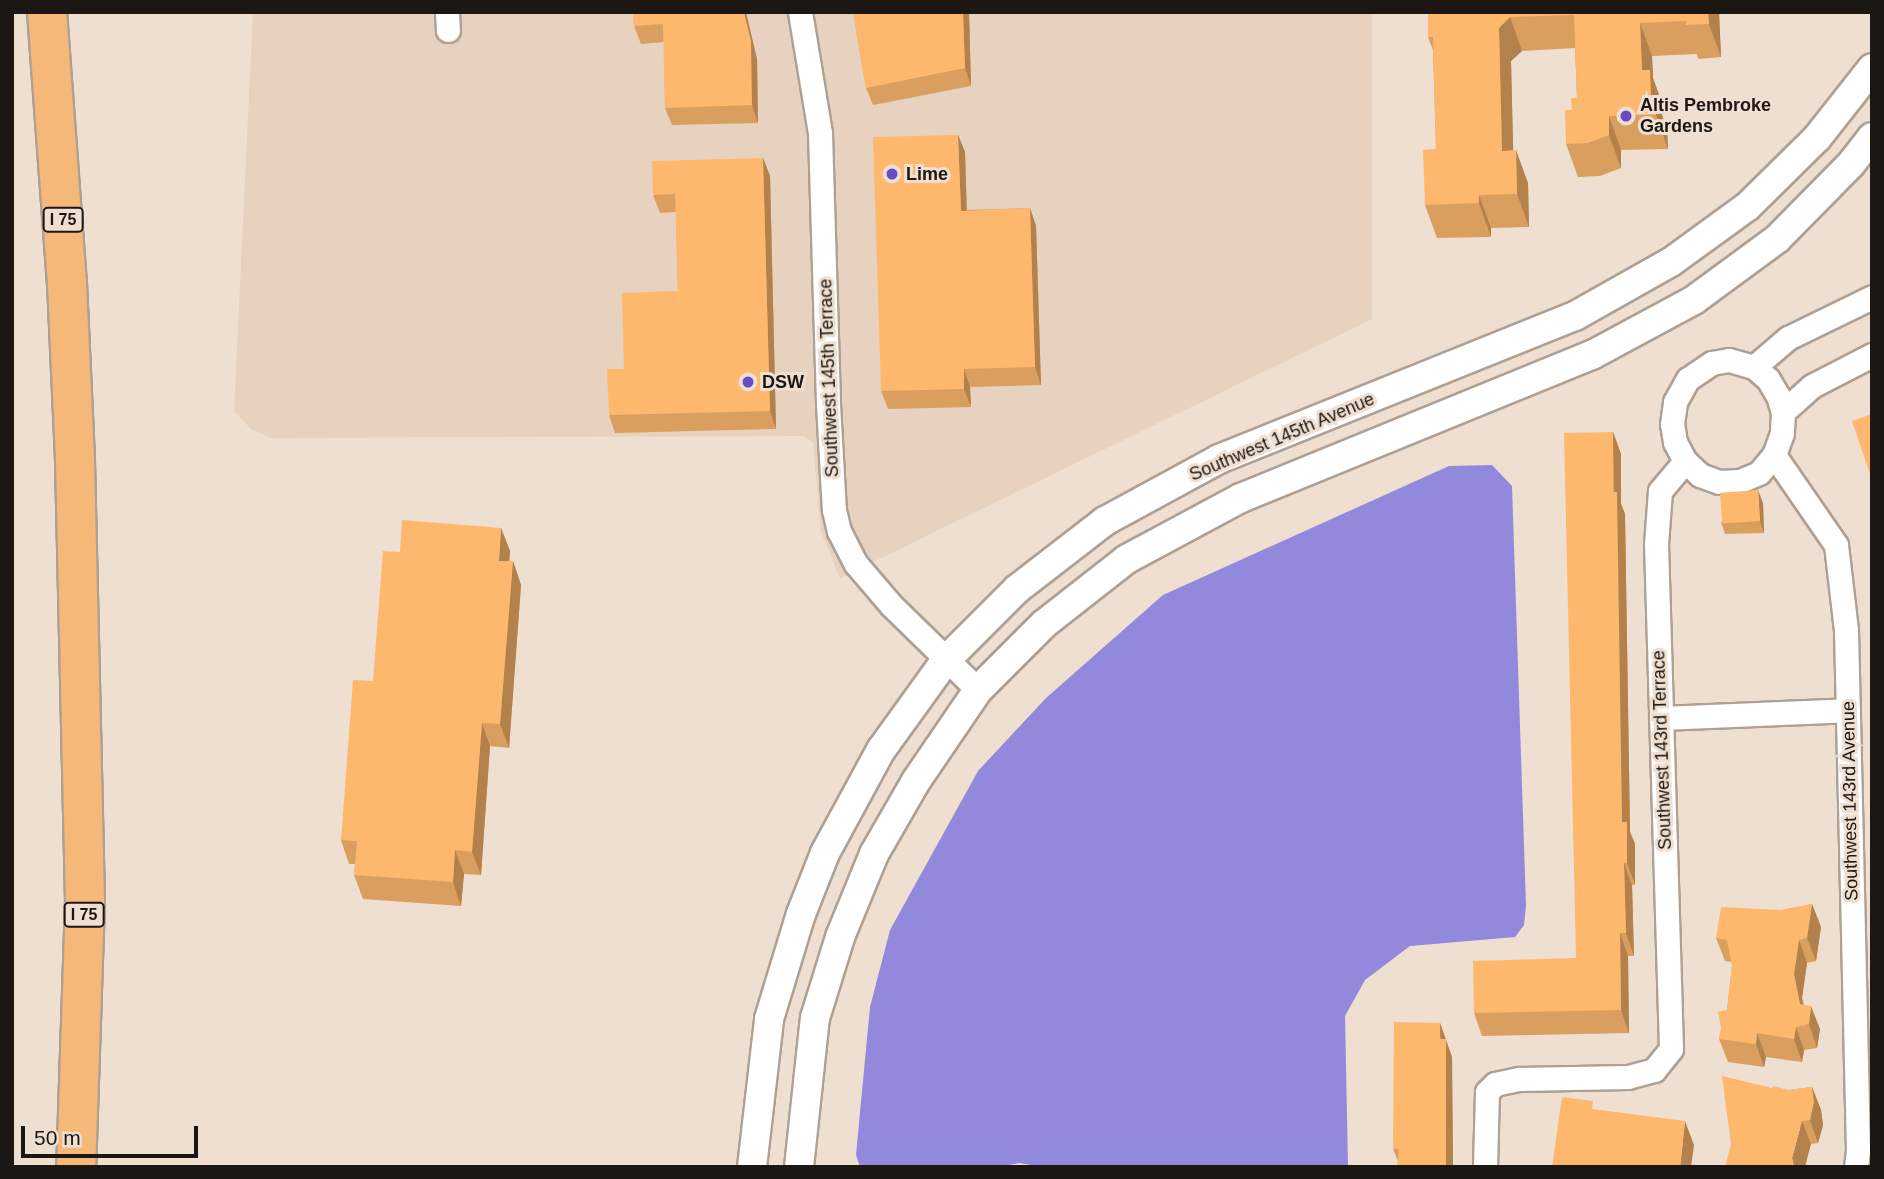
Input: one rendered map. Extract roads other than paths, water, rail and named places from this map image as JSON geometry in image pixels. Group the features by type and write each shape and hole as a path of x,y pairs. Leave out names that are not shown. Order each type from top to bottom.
{"highway":[{"name":"I 75","path":"47,12 67,283 78,569 85,901 76,1167"}],"street":[{"name":"Southwest 145th Terrace","path":"800,12 820,133 834,510 839,531 856,564 946,660 978,690"},
{"name":"Southwest 145th Avenue","path":"752,1167 769,1018 801,914 825,853 881,750 946,660 1017,589 1105,520 1219,459 1575,316 1671,262 1748,206 1817,138 1870,75"},
{"path":"799,1167 815,1018 840,937 874,854 916,781 978,690 1044,624 1127,559 1241,498 1592,355 1693,300 1777,239 1851,164 1872,137"},
{"path":"1754,367 1788,338 1872,297"},
{"path":"1783,412 1812,386 1872,355"},
{"path":"1735,360 1754,367 1768,379 1783,412 1782,433 1774,455 1759,473 1740,481 1719,482 1700,475 1685,461 1675,442 1672,424 1675,402 1688,379 1712,363 1735,360"},
{"name":"Southwest 143rd Avenue","path":"1774,455 1836,545 1846,630 1858,1151 1856,1167"},
{"name":"Southwest 143rd Terrace","path":"1485,1167 1487,1092 1495,1084 1519,1079 1628,1077 1654,1070 1671,1049 1656,544 1660,491 1685,461"},
{"path":"1661,718 1848,710"}],"place":[{"name":"Altis Pembroke Gardens","path":"1626,116"},
{"name":"Lime","path":"892,174"},
{"name":"DSW","path":"748,382"}]}
